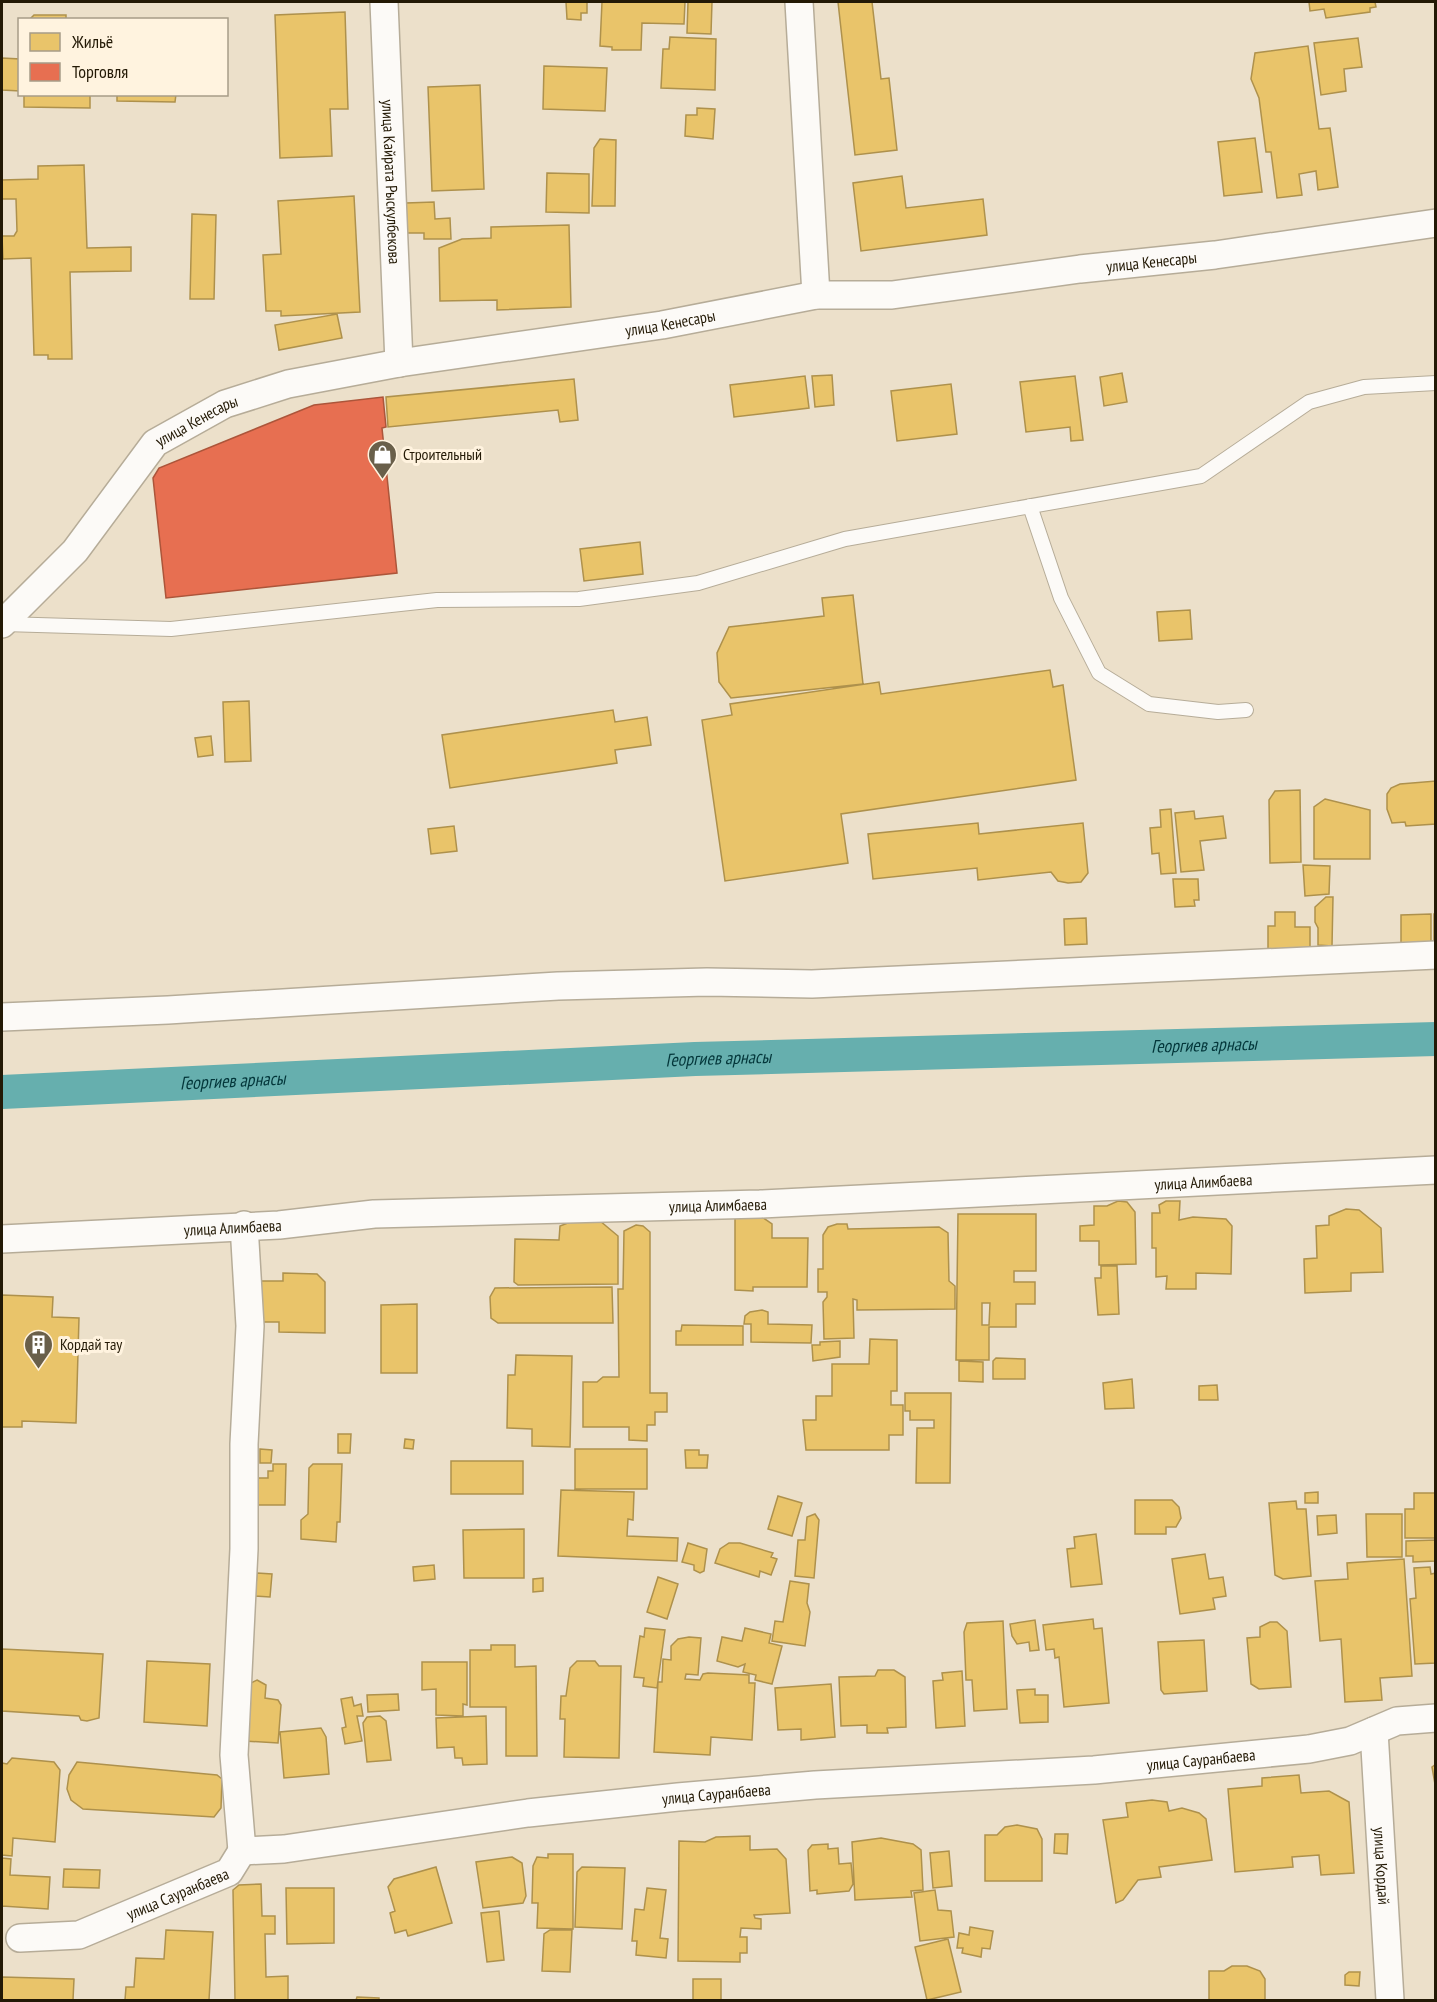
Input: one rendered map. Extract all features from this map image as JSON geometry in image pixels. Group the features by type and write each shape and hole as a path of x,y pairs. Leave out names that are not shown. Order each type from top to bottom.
{"street":[{"name":"улица Кайрата Рыскулбекова","path":"384,2 399,363"},
{"path":"799,2 816,295"},
{"name":"улица Кенесары","path":"3,624 75,551 155,443 225,404 288,384 399,363 662,325 816,295 892,295 1058,272 1215,255 1436,223"},
{"path":"2,1017 168,1010 558,986 707,982 812,984 1436,955"},
{"name":"улица Алимбаева","path":"2,1239 279,1225 374,1214 760,1204 1436,1170"},
{"path":"242,1851 234,1755 244,1549 244,1444 250,1326 244,1225"},
{"name":"улица Сауранбаева","path":"20,1938 79,1935 229,1872 242,1851 284,1849 528,1813 678,1797 837,1784 1094,1770 1309,1749 1350,1741 1397,1721 1436,1718"},
{"name":"улица Кордай","path":"1374,1731 1390,2001"}],"lane":[{"path":"3,624 171,629 437,600 579,599 698,583 845,539 1202,476 1309,402 1364,387 1436,383"},
{"path":"1030,506 1061,598 1099,673 1149,704 1218,712 1246,710"}],"building: Жильё":[{"path":"566,2 587,2 587,13 581,13 581,20 567,19"},
{"path":"602,2 685,2 684,24 642,23 641,50 612,50 612,47 600,46"},
{"path":"688,2 712,2 711,34 687,33"},
{"path":"838,2 872,2 881,79 889,78 897,150 855,155"},
{"path":"1309,2 1375,2 1376,7 1370,8 1370,12 1326,18 1324,9 1310,11"},
{"path":"345,12 348,109 330,109 332,156 280,158 275,15"},
{"path":"34,15 66,15 66,18 31,18"},
{"path":"670,37 716,39 715,90 661,88 663,49 669,49"},
{"path":"1358,38 1362,67 1344,69 1346,91 1321,95 1314,43"},
{"path":"1308,46 1319,129 1330,128 1338,187 1318,190 1316,171 1299,174 1302,195 1277,198 1271,152 1266,152 1259,98 1251,79 1255,53"},
{"path":"2,58 18,59 18,91 2,90"},
{"path":"544,66 607,68 605,111 543,109"},
{"path":"480,85 484,189 432,191 428,87"},
{"path":"24,96 90,96 90,108 24,107"},
{"path":"117,96 176,96 175,102 117,101"},
{"path":"697,108 715,109 713,139 685,136 686,115 697,115"},
{"path":"1255,138 1262,192 1224,196 1218,142"},
{"path":"600,139 616,140 615,206 592,206 594,148"},
{"path":"84,165 87,248 131,247 131,271 70,272 72,359 48,359 48,355 34,355 31,258 3,259 2,236 14,236 17,231 16,199 2,199 2,180 38,179 38,166"},
{"path":"547,173 589,174 589,213 546,212"},
{"path":"902,176 906,208 983,199 987,235 861,251 853,183"},
{"path":"354,196 360,312 281,316 281,311 266,311 263,255 281,254 278,201"},
{"path":"434,202 435,219 450,218 451,239 424,239 424,233 407,233 406,203"},
{"path":"192,214 216,215 214,299 190,299"},
{"path":"569,225 571,307 497,310 497,300 440,301 439,248 462,239 491,238 491,227"},
{"path":"337,314 342,338 279,350 275,325"},
{"path":"1122,373 1127,402 1104,406 1100,377"},
{"path":"832,375 834,405 815,407 812,376"},
{"path":"805,376 809,408 734,417 730,385"},
{"path":"1075,376 1083,440 1071,441 1070,427 1026,432 1020,382"},
{"path":"574,379 578,420 560,422 558,410 388,427 386,397"},
{"path":"951,384 957,434 897,441 891,391"},
{"path":"640,542 643,574 584,581 580,549"},
{"path":"853,595 863,684 731,698 719,682 717,653 729,627 824,616 822,598"},
{"path":"1190,610 1192,639 1159,641 1157,612"},
{"path":"1050,670 1053,687 1063,685 1076,780 841,814 848,863 725,881 702,720 732,715 730,704 879,682 881,694"},
{"path":"249,701 251,761 225,762 223,702"},
{"path":"613,710 615,722 647,717 651,745 615,750 617,763 450,788 442,735"},
{"path":"211,736 213,755 198,757 195,738"},
{"path":"1436,781 1436,824 1406,826 1405,822 1392,823 1387,809 1387,794 1391,788 1400,784"},
{"path":"1300,790 1301,862 1270,863 1269,800 1275,791"},
{"path":"1325,799 1370,810 1370,859 1314,859 1314,807"},
{"path":"1171,809 1176,873 1161,874 1159,853 1152,854 1150,828 1161,827 1160,810"},
{"path":"1194,811 1195,819 1223,816 1226,838 1200,841 1204,870 1181,872 1175,813"},
{"path":"978,823 979,834 1083,823 1088,873 1081,882 1068,883 1058,881 1051,872 978,880 977,868 873,879 868,834"},
{"path":"454,826 457,851 431,854 428,829"},
{"path":"1303,865 1330,866 1329,894 1305,896"},
{"path":"1173,879 1198,879 1199,900 1194,900 1195,906 1175,907"},
{"path":"1326,897 1333,897 1332,946 1318,945 1318,928 1315,922 1315,907"},
{"path":"1275,912 1295,912 1295,927 1310,927 1310,948 1268,949 1268,926 1275,926"},
{"path":"1431,914 1431,948 1401,948 1401,915"},
{"path":"1434,914 1436,914 1436,943 1434,943"},
{"path":"1086,918 1087,944 1065,945 1064,919"},
{"path":"1118,1201 1127,1202 1135,1212 1136,1264 1099,1265 1099,1241 1080,1241 1080,1226 1094,1225 1094,1206 1107,1206"},
{"path":"1166,1201 1180,1201 1179,1220 1193,1217 1226,1219 1232,1226 1231,1274 1196,1273 1196,1289 1166,1289 1167,1276 1156,1277 1156,1248 1152,1248 1152,1213 1160,1213 1159,1205"},
{"path":"1346,1209 1359,1210 1381,1228 1383,1272 1351,1273 1351,1291 1305,1293 1304,1259 1317,1258 1316,1226 1329,1225 1329,1216"},
{"path":"958,1214 1036,1214 1036,1271 1014,1271 1014,1282 1035,1282 1035,1304 1016,1304 1016,1327 989,1327 989,1360 956,1360","holes":["982,1303 990,1303 989,1325 982,1325"]},
{"path":"735,1217 762,1217 772,1224 772,1238 808,1238 807,1287 753,1287 753,1291 735,1290"},
{"path":"578,1219 600,1221 618,1236 618,1284 518,1285 514,1282 515,1239 559,1240 560,1226"},
{"path":"847,1224 848,1229 939,1227 948,1233 949,1281 955,1286 955,1309 857,1310 857,1300 853,1299 854,1338 824,1339 823,1302 827,1297 827,1292 818,1292 818,1269 823,1269 823,1235 828,1227"},
{"path":"636,1225 643,1226 650,1232 650,1393 667,1393 667,1412 655,1412 655,1425 647,1425 647,1441 629,1440 629,1427 583,1427 583,1382 597,1382 603,1377 619,1377 618,1289 623,1289 624,1231"},
{"path":"1101,1266 1117,1266 1119,1314 1098,1315 1095,1278 1101,1278"},
{"path":"283,1273 317,1274 325,1282 325,1333 279,1332 279,1322 258,1322 258,1281 283,1281"},
{"path":"612,1287 613,1323 498,1323 491,1318 490,1297 495,1288"},
{"name":"Кордай тау","path":"2,1295 53,1297 52,1317 79,1318 76,1423 22,1421 22,1427 2,1427"},
{"path":"417,1304 417,1373 381,1373 381,1305"},
{"path":"762,1310 768,1312 768,1324 812,1325 811,1343 751,1342 751,1324 744,1324 745,1316 750,1312"},
{"path":"682,1325 743,1326 743,1345 676,1345 676,1331 681,1331"},
{"path":"870,1339 897,1340 897,1391 891,1391 891,1405 903,1405 903,1435 889,1435 889,1450 806,1450 803,1420 816,1420 816,1396 832,1396 832,1364 869,1364"},
{"path":"840,1341 840,1357 813,1361 812,1345 820,1345 820,1342"},
{"path":"516,1355 572,1356 570,1447 532,1446 532,1429 507,1428 508,1375 515,1375"},
{"path":"996,1358 1025,1359 1025,1379 993,1379 993,1361"},
{"path":"959,1361 983,1362 983,1382 959,1381"},
{"path":"1132,1379 1134,1408 1105,1409 1103,1383"},
{"path":"1217,1385 1218,1400 1199,1400 1199,1386"},
{"path":"905,1393 951,1393 950,1483 916,1483 917,1428 934,1428 934,1420 910,1420 910,1411 905,1411"},
{"path":"338,1434 351,1434 350,1453 338,1453"},
{"path":"405,1439 414,1440 413,1449 404,1448"},
{"path":"260,1449 272,1450 271,1463 260,1463"},
{"path":"575,1449 647,1449 647,1489 575,1489"},
{"path":"685,1450 699,1450 699,1455 708,1455 707,1468 686,1468"},
{"path":"451,1461 523,1461 523,1494 451,1494"},
{"path":"273,1464 286,1464 285,1505 256,1505 257,1478 268,1478 268,1471 273,1471"},
{"path":"313,1464 342,1464 340,1522 337,1522 336,1542 301,1539 301,1520 308,1514 309,1468"},
{"path":"561,1490 634,1492 633,1520 628,1519 627,1536 678,1538 677,1561 558,1556"},
{"path":"1318,1492 1318,1503 1305,1503 1305,1493"},
{"path":"1414,1493 1436,1493 1436,1538 1405,1538 1405,1509 1414,1509"},
{"path":"778,1496 802,1503 792,1536 768,1529"},
{"path":"1135,1500 1172,1500 1179,1507 1181,1518 1176,1527 1166,1527 1166,1534 1135,1534"},
{"path":"1296,1501 1297,1509 1306,1509 1311,1576 1283,1579 1275,1575 1269,1503"},
{"path":"815,1514 819,1520 814,1578 795,1576 798,1540 805,1540 807,1517"},
{"path":"1366,1514 1402,1514 1402,1557 1367,1557"},
{"path":"1336,1515 1337,1533 1318,1535 1317,1516"},
{"path":"524,1529 524,1578 464,1578 463,1530"},
{"path":"1096,1534 1102,1584 1071,1587 1067,1549 1075,1548 1074,1537"},
{"path":"1436,1540 1436,1561 1413,1562 1413,1556 1406,1556 1406,1541"},
{"path":"688,1543 707,1549 704,1571 700,1573 694,1570 694,1565 682,1562"},
{"path":"729,1543 740,1543 773,1553 771,1557 777,1559 771,1575 760,1571 759,1577 715,1563 720,1549"},
{"path":"1205,1554 1209,1579 1223,1577 1226,1596 1213,1598 1215,1609 1180,1614 1172,1559"},
{"path":"1404,1559 1412,1676 1380,1678 1382,1700 1345,1702 1341,1639 1320,1641 1315,1581 1348,1579 1347,1563"},
{"path":"434,1565 435,1579 414,1581 413,1567"},
{"path":"1430,1567 1431,1574 1436,1573 1436,1663 1415,1664 1410,1599 1416,1598 1414,1568"},
{"path":"257,1573 272,1574 270,1597 255,1596"},
{"path":"658,1577 678,1584 667,1619 647,1612"},
{"path":"543,1578 543,1591 533,1592 533,1579"},
{"path":"790,1581 809,1584 807,1603 810,1612 805,1646 772,1641 775,1621 783,1622"},
{"path":"1093,1619 1094,1629 1102,1628 1109,1703 1064,1707 1059,1657 1055,1658 1054,1649 1046,1650 1043,1625"},
{"path":"1035,1620 1039,1650 1030,1651 1029,1642 1017,1644 1012,1636 1010,1624"},
{"path":"1003,1621 1007,1709 974,1711 972,1680 966,1680 964,1632 967,1623"},
{"path":"1270,1622 1277,1622 1287,1631 1291,1687 1259,1689 1251,1684 1247,1638 1260,1637 1260,1627"},
{"path":"645,1628 665,1630 657,1688 643,1686 644,1678 634,1677 640,1636 644,1637"},
{"path":"745,1628 771,1634 769,1643 782,1646 772,1684 755,1680 756,1675 743,1672 745,1664 738,1667 717,1661 722,1637 742,1641"},
{"path":"701,1638 698,1675 686,1674 685,1679 700,1680 703,1674 708,1673 749,1675 749,1683 755,1683 752,1740 711,1737 710,1755 654,1752 658,1682 662,1682 663,1659 671,1660 671,1646 678,1639"},
{"path":"1204,1640 1207,1691 1164,1694 1161,1690 1158,1642"},
{"path":"491,1645 515,1645 515,1667 536,1666 537,1756 506,1756 506,1707 470,1707 470,1650 491,1650"},
{"path":"2,1649 103,1654 99,1718 87,1721 81,1720 79,1716 2,1711"},
{"path":"147,1661 210,1664 207,1726 144,1722"},
{"path":"577,1661 595,1661 599,1666 621,1666 619,1758 564,1757 565,1719 560,1719 561,1696 566,1696 570,1668"},
{"path":"422,1662 467,1662 467,1705 463,1704 463,1716 436,1715 436,1689 422,1690"},
{"path":"878,1670 894,1670 905,1677 906,1727 887,1728 888,1733 867,1733 867,1725 841,1726 839,1677 875,1676"},
{"path":"962,1671 965,1726 936,1728 933,1681 943,1680 942,1673"},
{"path":"257,1680 266,1685 265,1698 278,1700 281,1705 278,1743 244,1741 249,1684"},
{"path":"831,1684 835,1737 801,1740 801,1729 778,1730 775,1688"},
{"path":"1035,1689 1035,1695 1048,1695 1048,1722 1020,1723 1017,1690"},
{"path":"398,1694 399,1710 368,1712 367,1695"},
{"path":"352,1697 354,1706 361,1704 363,1716 357,1716 362,1741 345,1744 342,1728 346,1727 341,1699"},
{"path":"380,1716 386,1721 391,1760 367,1762 363,1723 367,1717"},
{"path":"486,1716 487,1764 463,1765 462,1758 455,1758 454,1747 437,1748 436,1718"},
{"path":"321,1728 326,1737 329,1774 284,1778 280,1732"},
{"path":"12,1758 54,1762 60,1770 55,1842 13,1838 12,1856 2,1855 2,1763 7,1764"},
{"path":"77,1762 217,1775 222,1779 221,1808 214,1817 83,1809 71,1800 67,1789 69,1775"},
{"path":"1436,1764 1436,1790 1432,1767"},
{"path":"1299,1775 1301,1793 1329,1791 1349,1802 1354,1873 1321,1875 1319,1855 1292,1857 1293,1867 1235,1872 1228,1789 1262,1786 1262,1778"},
{"path":"1152,1800 1167,1802 1169,1811 1182,1808 1199,1813 1206,1819 1212,1860 1159,1867 1161,1877 1138,1880 1123,1900 1116,1903 1103,1820 1128,1817 1126,1803"},
{"path":"1017,1825 1037,1829 1042,1839 1042,1881 985,1881 985,1835 997,1835 1005,1827"},
{"path":"1055,1834 1068,1834 1067,1854 1054,1853"},
{"path":"750,1836 750,1850 777,1849 786,1859 790,1913 754,1915 755,1918 761,1919 761,1929 741,1928 740,1937 747,1937 747,1953 740,1953 740,1962 678,1961 679,1841 705,1842 716,1837"},
{"path":"881,1838 913,1844 921,1850 923,1890 911,1891 912,1897 855,1900 852,1842"},
{"path":"828,1844 828,1849 838,1848 839,1864 851,1863 853,1884 849,1891 817,1894 817,1890 810,1891 808,1850 812,1845"},
{"path":"949,1851 952,1886 933,1888 930,1853"},
{"path":"548,1854 573,1854 573,1929 537,1928 538,1903 532,1903 533,1866 537,1857 548,1858"},
{"path":"512,1857 522,1863 526,1896 523,1903 483,1908 476,1862"},
{"path":"2,1858 11,1859 10,1875 50,1877 48,1909 2,1906"},
{"path":"436,1867 452,1923 408,1936 406,1930 395,1933 390,1913 395,1911 388,1887 394,1879"},
{"path":"582,1867 625,1868 622,1929 575,1927 577,1872"},
{"path":"64,1869 100,1870 99,1888 63,1887"},
{"path":"261,1884 262,1916 275,1916 275,1934 265,1934 266,1977 288,1976 288,2000 235,2000 233,1890 239,1885"},
{"path":"286,1888 334,1888 334,1943 287,1944"},
{"path":"647,1888 666,1890 660,1938 668,1939 666,1958 636,1955 637,1941 632,1941 635,1909 644,1910"},
{"path":"935,1890 938,1910 951,1911 954,1937 920,1941 914,1893"},
{"path":"499,1911 504,1960 487,1962 481,1913"},
{"path":"970,1927 993,1931 990,1949 982,1948 981,1957 962,1953 963,1948 957,1948 959,1933 969,1935"},
{"path":"166,1930 213,1932 209,2000 125,2000 126,1987 134,1987 136,1958 164,1959"},
{"path":"550,1930 572,1930 570,1972 542,1971 544,1934"},
{"path":"948,1939 961,1992 927,2000 915,1947"},
{"path":"1232,1966 1247,1966 1260,1971 1265,1979 1265,2000 1209,2000 1209,1971 1224,1971"},
{"path":"1349,1972 1360,1972 1359,1986 1345,1985 1345,1975"},
{"path":"2,1977 74,1979 73,2000 2,2000"},
{"path":"693,1979 721,1979 721,2000 693,2000"},
{"path":"357,1997 379,1998 379,2000 356,2000"}],"building: Торговля":[{"path":"383,397 386,427 382,428 397,573 166,598 153,478 159,468 314,405"}],"waterway":[{"name":"Георгиев арнасы","path":"2,1092 695,1059 1436,1039"}],"place":[{"name":"Строительный","path":"382,480"},
{"name":"Кордай тау","path":"39,1370"}]}
